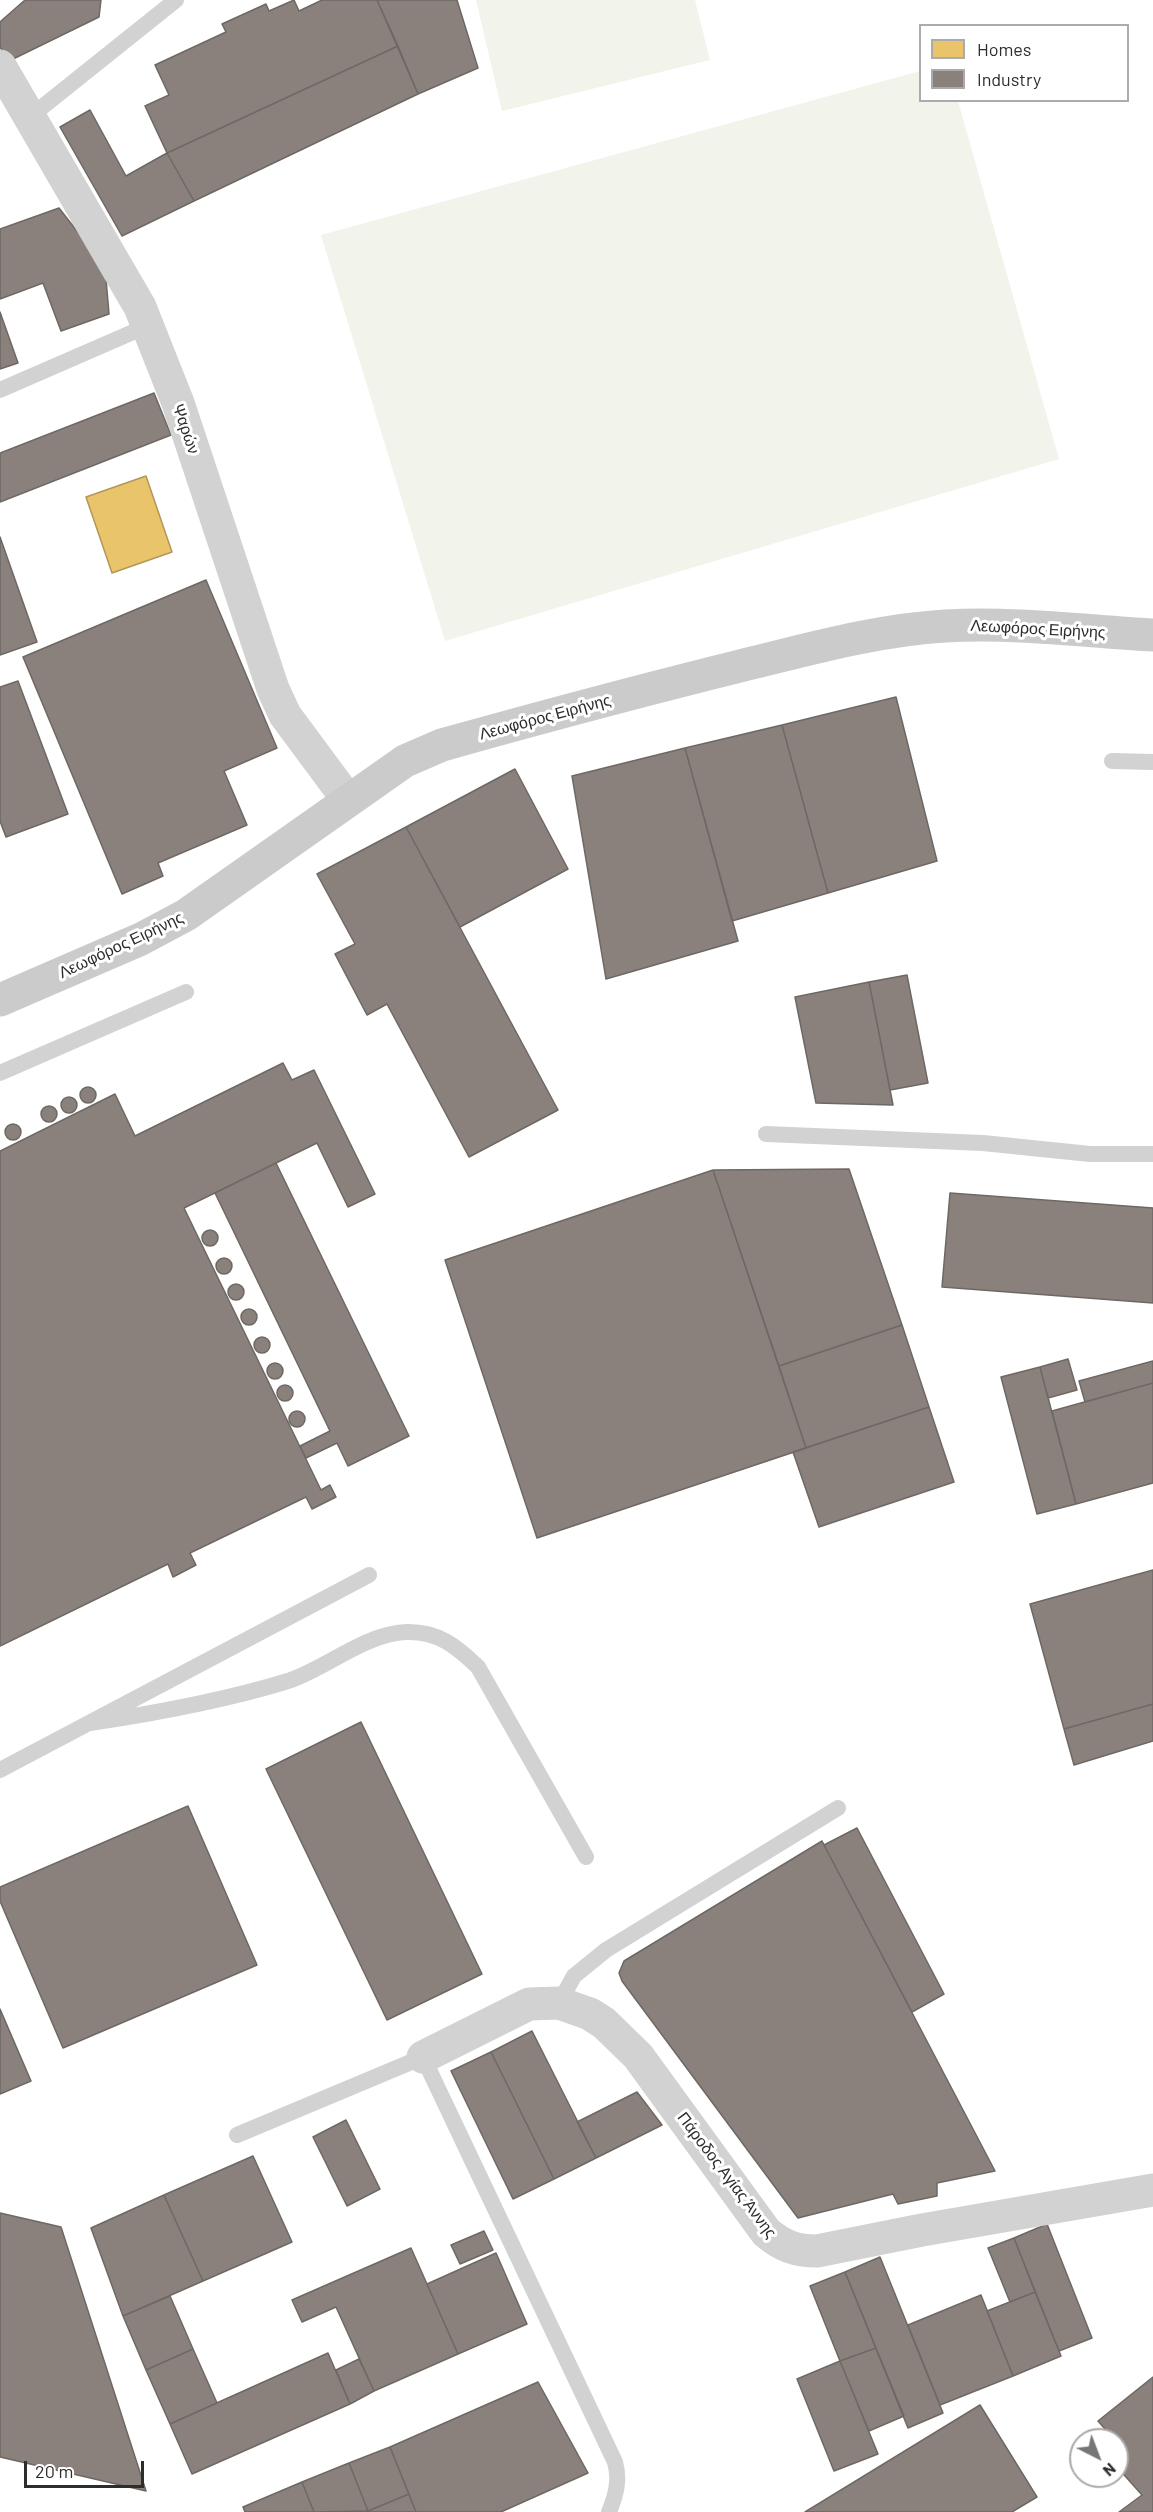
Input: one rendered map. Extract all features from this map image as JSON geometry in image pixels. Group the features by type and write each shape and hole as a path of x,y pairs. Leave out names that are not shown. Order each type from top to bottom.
{"street":[{"name":"Ψαρών","path":"0,66 17,106 117,264 147,326 182,414 273,689 285,715 348,800"},
{"name":"Λεωφόρος Ειρήνης","path":"0,1000 141,939 186,915 405,761 442,746 814,648 892,633 942,626 998,624 1153,635"},
{"name":"Πάροδος Αγίας Άννης","path":"423,2057 529,2004 559,2003 574,2006 604,2023 638,2056 766,2232 789,2248 817,2251 922,2230 1153,2190"}],"lane":[{"path":"17,106 176,0"},
{"path":"0,390 147,326"},
{"path":"1112,761 1153,762"},
{"path":"0,1073 186,992"},
{"path":"766,1134 983,1143 1090,1154 1153,1154"},
{"path":"0,1770 369,1575"},
{"path":"90,1723 180,1710 290,1680 380,1638 405,1632 433,1634 455,1645 478,1667 586,1857"},
{"path":"559,2003 574,1976 606,1950 838,1808"},
{"path":"237,2135 423,2057 615,2462 618,2473 617,2486 609,2512"}],"shaded area":[{"path":"476,0 695,0 710,60 502,111"},
{"path":"919,71 919,102 958,102 1059,459 445,641 321,235"}],"building: Homes":[{"path":"146,476 172,552 112,573 86,497"}],"building: Industry":[{"path":"25,0 101,0 99,17 9,61 0,47 0,22"},
{"path":"294,0 299,11 322,0 377,0 398,46 167,153 145,106 169,95 155,65 226,32 222,24 266,4 269,11"},
{"path":"377,0 457,0 478,68 418,94"},
{"path":"398,46 418,94 194,201 167,153"},
{"path":"90,110 126,176 167,153 194,201 122,236 60,127"},
{"path":"59,208 105,267 109,314 61,331 43,283 0,299 0,229"},
{"path":"0,312 18,363 0,369"},
{"path":"154,393 171,435 0,502 0,453"},
{"path":"0,537 37,642 0,655"},
{"path":"206,580 277,748 224,771 247,825 158,863 163,876 122,894 23,657"},
{"path":"18,681 68,814 6,837 0,821 0,687"},
{"path":"896,697 937,861 828,893 782,725"},
{"path":"782,725 828,893 732,921 685,748"},
{"path":"685,748 738,941 606,979 572,776"},
{"path":"515,769 568,869 460,927 406,827"},
{"path":"406,827 558,1110 469,1157 387,1004 367,1015 335,954 355,944 317,874"},
{"path":"907,975 928,1083 890,1090 869,982"},
{"path":"869,982 893,1105 816,1103 795,997"},
{"path":"283,1063 292,1080 314,1070 375,1194 348,1207 317,1143 184,1208 321,1490 330,1485 336,1497 312,1509 306,1497 190,1553 196,1565 173,1577 168,1564 0,1646 0,1151 115,1094 135,1136"},
{"path":"88,1087 94,1089 96,1095 94,1101 88,1103 82,1101 80,1095 82,1089"},
{"path":"69,1097 75,1099 77,1105 75,1111 69,1113 63,1111 61,1105 63,1099"},
{"path":"49,1106 55,1108 57,1114 55,1120 49,1122 43,1120 41,1114 43,1108"},
{"path":"13,1124 19,1126 21,1132 19,1138 13,1140 7,1138 5,1132 7,1126"},
{"path":"276,1163 409,1436 348,1466 337,1443 306,1458 300,1446 330,1431 215,1193"},
{"path":"849,1169 902,1325 779,1366 713,1170"},
{"path":"713,1170 806,1448 537,1538 445,1260"},
{"path":"950,1193 1153,1208 1153,1303 942,1287"},
{"path":"210,1230 216,1232 218,1238 216,1244 210,1246 204,1244 202,1238 204,1232"},
{"path":"224,1258 230,1260 232,1266 230,1272 224,1274 218,1272 216,1266 218,1260"},
{"path":"236,1284 242,1286 244,1292 242,1298 236,1300 230,1298 228,1292 230,1286"},
{"path":"249,1309 255,1311 257,1317 255,1323 249,1325 243,1323 241,1317 243,1311"},
{"path":"902,1325 929,1407 806,1448 779,1366"},
{"path":"262,1337 268,1339 270,1345 268,1351 262,1353 256,1351 254,1345 256,1339"},
{"path":"1068,1359 1077,1390 1048,1398 1040,1367"},
{"path":"1153,1361 1153,1383 1085,1402 1079,1381"},
{"path":"275,1363 281,1365 283,1371 281,1377 275,1379 269,1377 267,1371 269,1365"},
{"path":"1040,1367 1076,1504 1037,1514 1001,1377"},
{"path":"1153,1383 1153,1483 1076,1504 1052,1411"},
{"path":"285,1385 291,1387 293,1393 291,1399 285,1401 279,1399 277,1393 279,1387"},
{"path":"929,1407 954,1482 819,1527 793,1452"},
{"path":"297,1411 303,1413 305,1419 303,1425 297,1427 291,1425 289,1419 291,1413"},
{"path":"1153,1570 1153,1704 1064,1729 1030,1604"},
{"path":"1153,1704 1153,1741 1074,1765 1064,1729"},
{"path":"361,1722 482,1974 387,2020 266,1769"},
{"path":"188,1806 257,1965 63,2048 0,1901 0,1887"},
{"path":"857,1828 944,1994 912,2012 824,1845"},
{"path":"822,1841 995,2171 937,2183 937,2196 898,2204 893,2194 798,2218 622,1981 619,1973 624,1961"},
{"path":"0,2009 31,2081 0,2094"},
{"path":"532,2031 596,2158 554,2179 491,2052"},
{"path":"491,2052 554,2179 513,2199 451,2071"},
{"path":"637,2092 662,2125 596,2158 577,2122"},
{"path":"346,2120 380,2189 347,2206 313,2137"},
{"path":"253,2156 292,2242 203,2281 164,2195"},
{"path":"164,2195 203,2281 123,2316 91,2228"},
{"path":"0,2213 61,2227 146,2491 0,2457"},
{"path":"1047,2224 1092,2338 1059,2351 1014,2238"},
{"path":"484,2231 493,2250 460,2264 451,2245"},
{"path":"1014,2238 1035,2292 1010,2302 988,2248"},
{"path":"411,2248 458,2354 374,2391 336,2307 302,2322 292,2300"},
{"path":"496,2253 527,2324 458,2354 427,2284"},
{"path":"880,2257 943,2413 908,2428 845,2272"},
{"path":"845,2272 876,2348 840,2361 810,2286"},
{"path":"1035,2292 1061,2356 1013,2376 987,2311"},
{"path":"981,2295 1013,2376 940,2405 908,2325"},
{"path":"170,2296 193,2349 146,2370 123,2316"},
{"path":"876,2348 904,2416 869,2431 840,2361"},
{"path":"193,2349 217,2403 170,2424 146,2370"},
{"path":"328,2353 350,2404 192,2474 170,2424"},
{"path":"359,2359 374,2391 350,2404 336,2370"},
{"path":"840,2361 878,2454 834,2471 797,2379"},
{"path":"1153,2377 1153,2512 1119,2512 1142,2495 1129,2480 1129,2428 1104,2428 1098,2421"},
{"path":"538,2382 588,2473 501,2512 416,2512 390,2447"},
{"path":"980,2405 1037,2497 1012,2512 805,2512"},
{"path":"390,2447 409,2494 368,2511 349,2463"},
{"path":"349,2463 368,2511 314,2512 302,2482"},
{"path":"302,2482 314,2512 245,2512 243,2507"},
{"path":"409,2494 416,2512 368,2511"}]}
